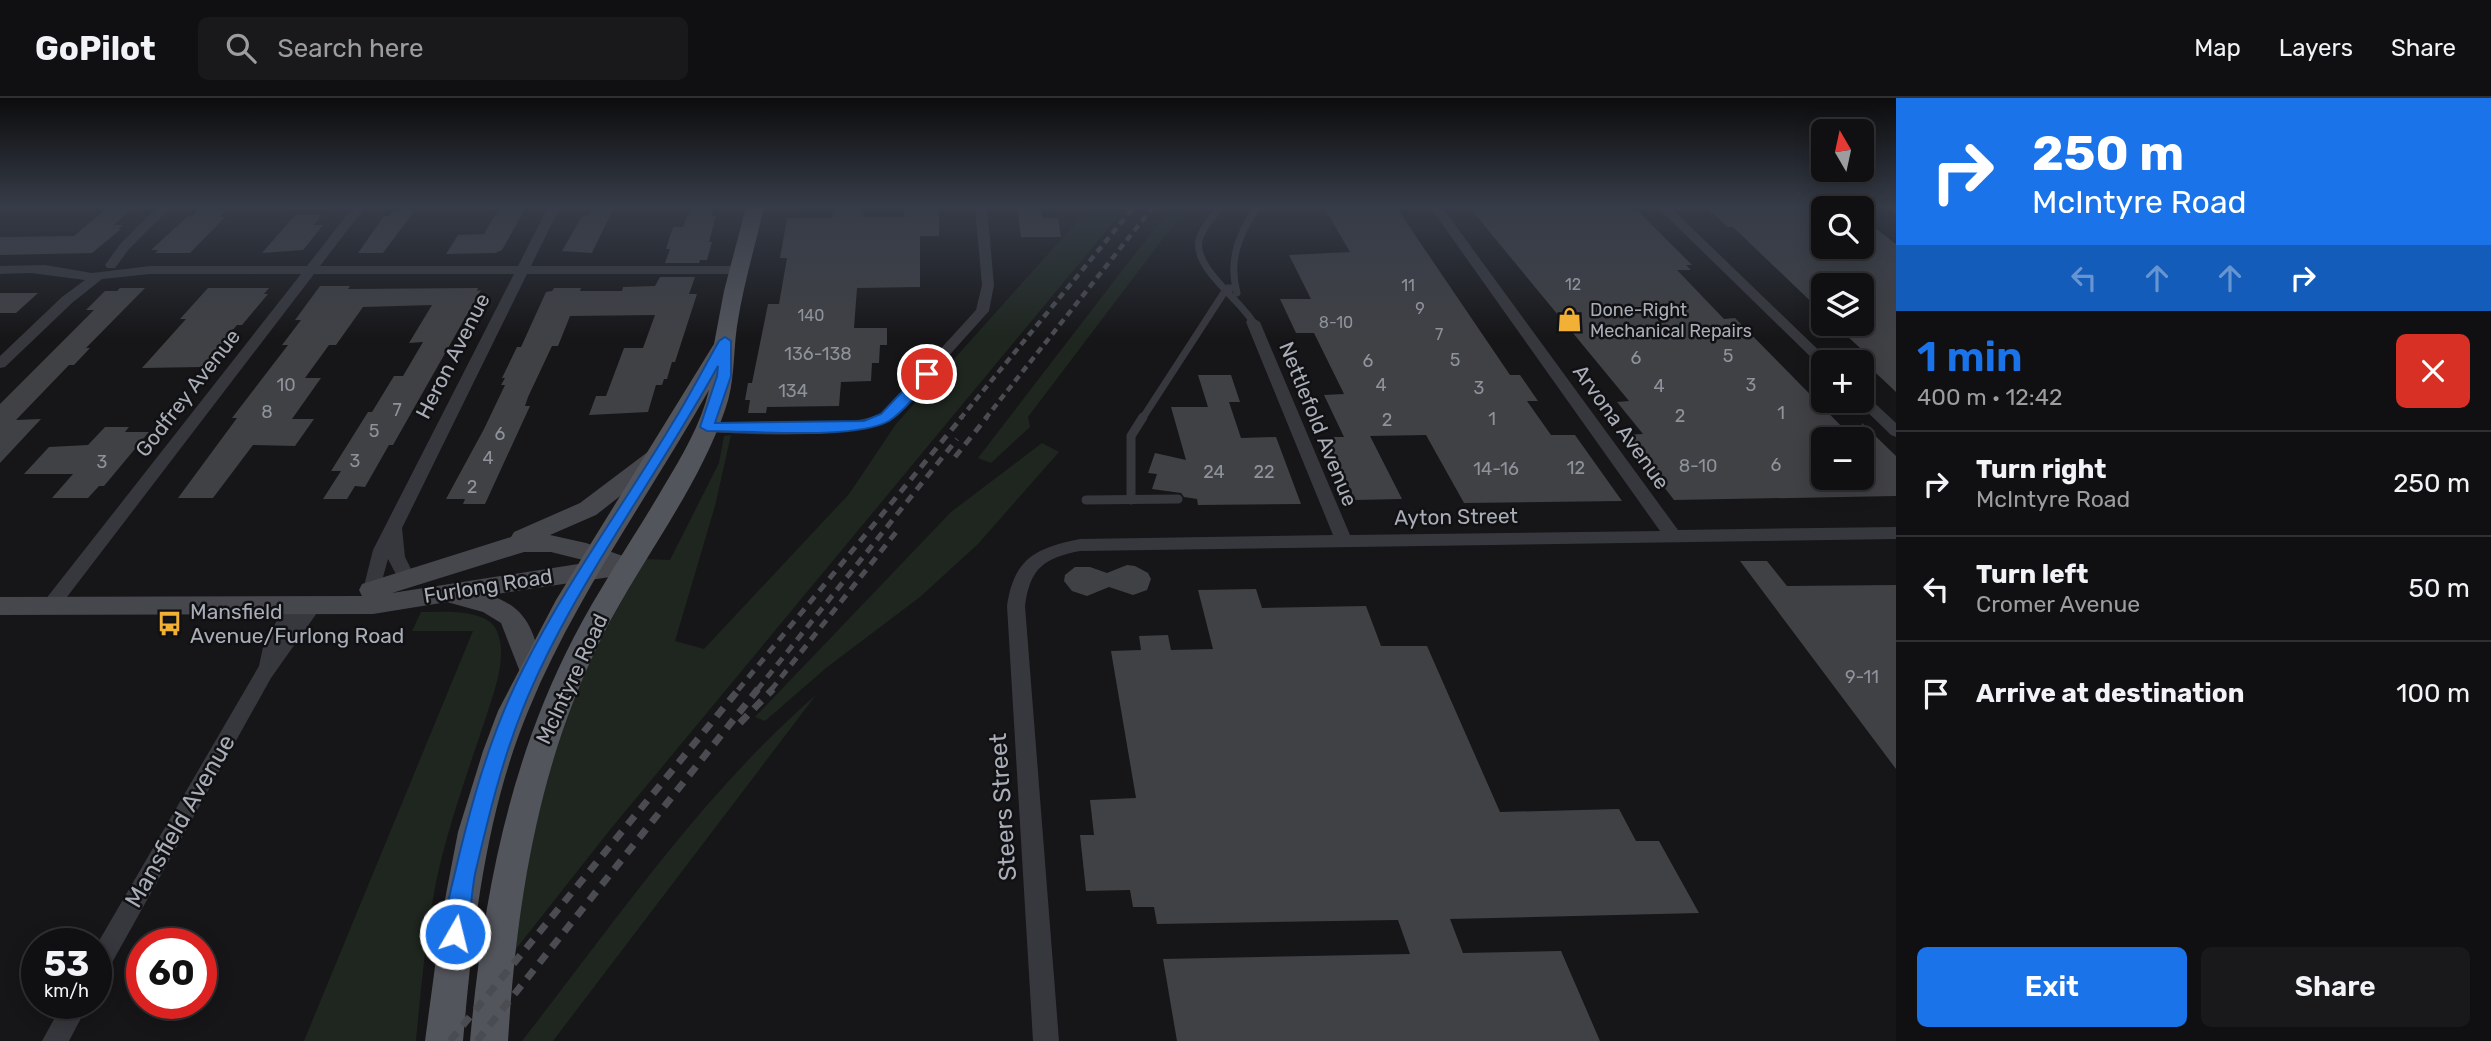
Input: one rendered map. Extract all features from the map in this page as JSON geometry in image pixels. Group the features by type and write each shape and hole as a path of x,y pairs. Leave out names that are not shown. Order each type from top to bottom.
{"main road":[{"name":"McIntyre Road","path":"489,1041 494,968 511,851 527,787 548,726 573,667 628,566 687,468 707,427 724,376 725,341 745,251"},
{"name":"McIntyre Road","path":"444,1041 451,959 459,909 480,808 512,713 531,670 593,563 663,451 725,341"}],"street":[{"path":"0,364 119,251"},
{"name":"Godfrey Avenue","path":"51,606 325,251"},
{"name":"Heron Avenue","path":"372,590 382,550 532,251"},
{"path":"707,427 836,428 866,425 886,417 982,311 988,285 985,251"},
{"name":"Arvona Avenue","path":"1468,251 1673,536"},
{"path":"1709,251 1812,350"},
{"path":"0,270 741,270"},
{"name":"Nettlefold Avenue","path":"1254,323 1344,541"},
{"path":"1874,411 1896,432"},
{"path":"509,546 588,509 663,451"},
{"path":"394,526 396,557 408,581"},
{"name":"Ayton Street","path":"1024,571 1040,558 1059,549 1080,545 1896,533"},
{"name":"Furlong Road","path":"312,605 408,581 509,546 529,542 557,543 593,563"},
{"name":"Furlong Road","path":"0,606 373,605 593,563 628,566"},
{"name":"Steers Street","path":"1024,571 1017,589 1016,606 1046,1041"},
{"path":"440,593 486,602 506,611 517,623 531,670"},
{"name":"Mansfield Avenue","path":"112,941 264,673 286,646 312,605"},
{"path":"55,1041 68,1019"}],"lane":[{"path":"1200,251 1206,268 1231,288 1254,323"},
{"path":"1131,500 1131,436 1231,288 1235,251"},
{"path":"1086,500 1178,499"}],"shaded area":[{"path":"1051,251 1090,251 609,831 516,949 527,863 538,805 571,701 645,559 670,560 719,463 724,436 731,435 715,506 675,641 704,649 849,494 896,424"},
{"path":"1137,251 1154,251 1028,417 1030,427 991,463 978,458"},
{"path":"1042,443 1059,452 978,544 920,597 826,668 765,721 755,717 951,512"},
{"path":"421,612 472,614 490,622 500,639 501,662 452,819 436,882 416,1041 304,1041 473,631 412,631"},
{"path":"816,695 553,1041 522,1041 697,817 774,733"}],"building":[{"path":"0,251 94,251 92,253 0,255"},
{"path":"157,251 192,251 190,253 155,253"},
{"path":"359,251 384,251 383,253 358,253"},
{"path":"448,251 500,251 495,253 446,254"},
{"path":"562,251 593,251 592,253"},
{"path":"669,251 709,251 707,260 700,260 699,263 665,263"},
{"path":"781,251 920,251 920,287 857,288 854,328 887,328 887,345 880,345 879,363 872,363 871,381 841,382 839,406 767,407 766,413 748,413 750,400 745,400 748,383 752,383 768,304 779,304 787,258 780,258"},
{"path":"1426,251 1510,375 1520,375 1538,401 1527,401 1551,435 1575,435 1622,501 1464,503 1426,435 1370,436 1402,499 1355,500 1327,437 1344,437 1324,395 1344,394 1314,333 1296,333 1280,299 1311,299 1289,255"},
{"path":"1505,251 1678,251 1692,265 1686,265 1691,270 1677,270 1724,319 1735,318 1811,395 1811,413 1828,413 1842,427 1811,427 1811,490 1874,490 1874,435 1896,456 1896,496 1674,500 1624,435 1643,434 1617,402 1629,401"},
{"path":"1758,251 1811,251 1811,259 1874,259 1874,251 1896,251 1896,392 1874,371 1874,350 1862,350 1847,336 1874,336 1874,273 1811,273 1811,302"},
{"path":"660,277 695,277 689,294 697,294 675,362 672,362 667,379 664,379 662,385 656,385 648,412 589,415 596,396 606,396 624,348 643,348 655,315 570,316 558,346 552,346 528,397 525,406 530,406 485,504 463,504 465,499 446,499 484,429 505,385 501,385 505,378 502,378 517,347 521,347 546,292 554,288 622,291 623,287 655,286"},
{"path":"320,286 350,286 348,289 481,290 393,445 389,445 365,487 355,486 347,499 323,499 341,471 331,471 368,412 372,412 394,376 403,376 423,342 409,343 432,305 363,307 336,345 329,345 305,378 321,378 292,419 314,419 295,446 253,445 213,498 178,498 237,418 232,418 288,345 282,345 301,320 295,320"},
{"path":"120,288 145,288 86,348 90,348 74,365 69,365 16,420 41,419 0,463 0,404 94,310 86,310 105,291 117,291"},
{"path":"208,288 269,288 264,294 268,294 242,325 237,325 202,367 142,368 186,319 180,319"},
{"path":"0,293 38,293 16,313 0,313"},
{"path":"1198,375 1231,375 1240,402 1229,402 1241,438 1276,437 1301,504 1198,505 1197,499 1184,497 1181,493 1152,489 1157,474 1148,473 1155,453 1186,460 1171,407 1208,407"},
{"path":"105,427 129,427 125,432 149,432 104,486 99,486 88,498 52,498 73,474 24,474 49,447 88,445"},
{"path":"1740,561 1767,561 1787,586 1896,585 1896,769"},
{"path":"1127,565 1148,573 1151,579 1147,590 1133,595 1109,587 1087,596 1072,591 1064,581 1065,575 1075,567 1090,567 1107,573"},
{"path":"1256,589 1262,608 1366,606 1381,646 1427,646 1500,812 1619,809 1636,841 1659,841 1699,913 1450,919 1463,953 1561,951 1600,1041 1177,1041 1163,959 1410,954 1398,920 1157,924 1154,907 1133,907 1130,890 1086,891 1080,835 1094,835 1090,800 1136,798 1111,651 1141,650 1139,636 1168,635 1171,650 1213,649 1198,590"}],"railway":[{"path":"960,419 1098,251"},
{"path":"985,419 1118,251"},
{"path":"738,690 962,417"},
{"path":"955,457 987,417"},
{"path":"757,690 957,439"},
{"path":"771,690 897,531"},
{"path":"450,1041 739,689"},
{"path":"477,1041 758,689"},
{"path":"740,723 773,689"}],"place":[{"name":"Done-Right Mechanical Repairs","path":"1570,320"},
{"name":"Mansfield Avenue/Furlong Road","path":"170,624"}],"route":[{"path":"455,934 460,895 480,808 512,713 531,670 574,592 680,424 725,341 724,376 707,427 836,428 866,425 886,417 927,374"}]}
